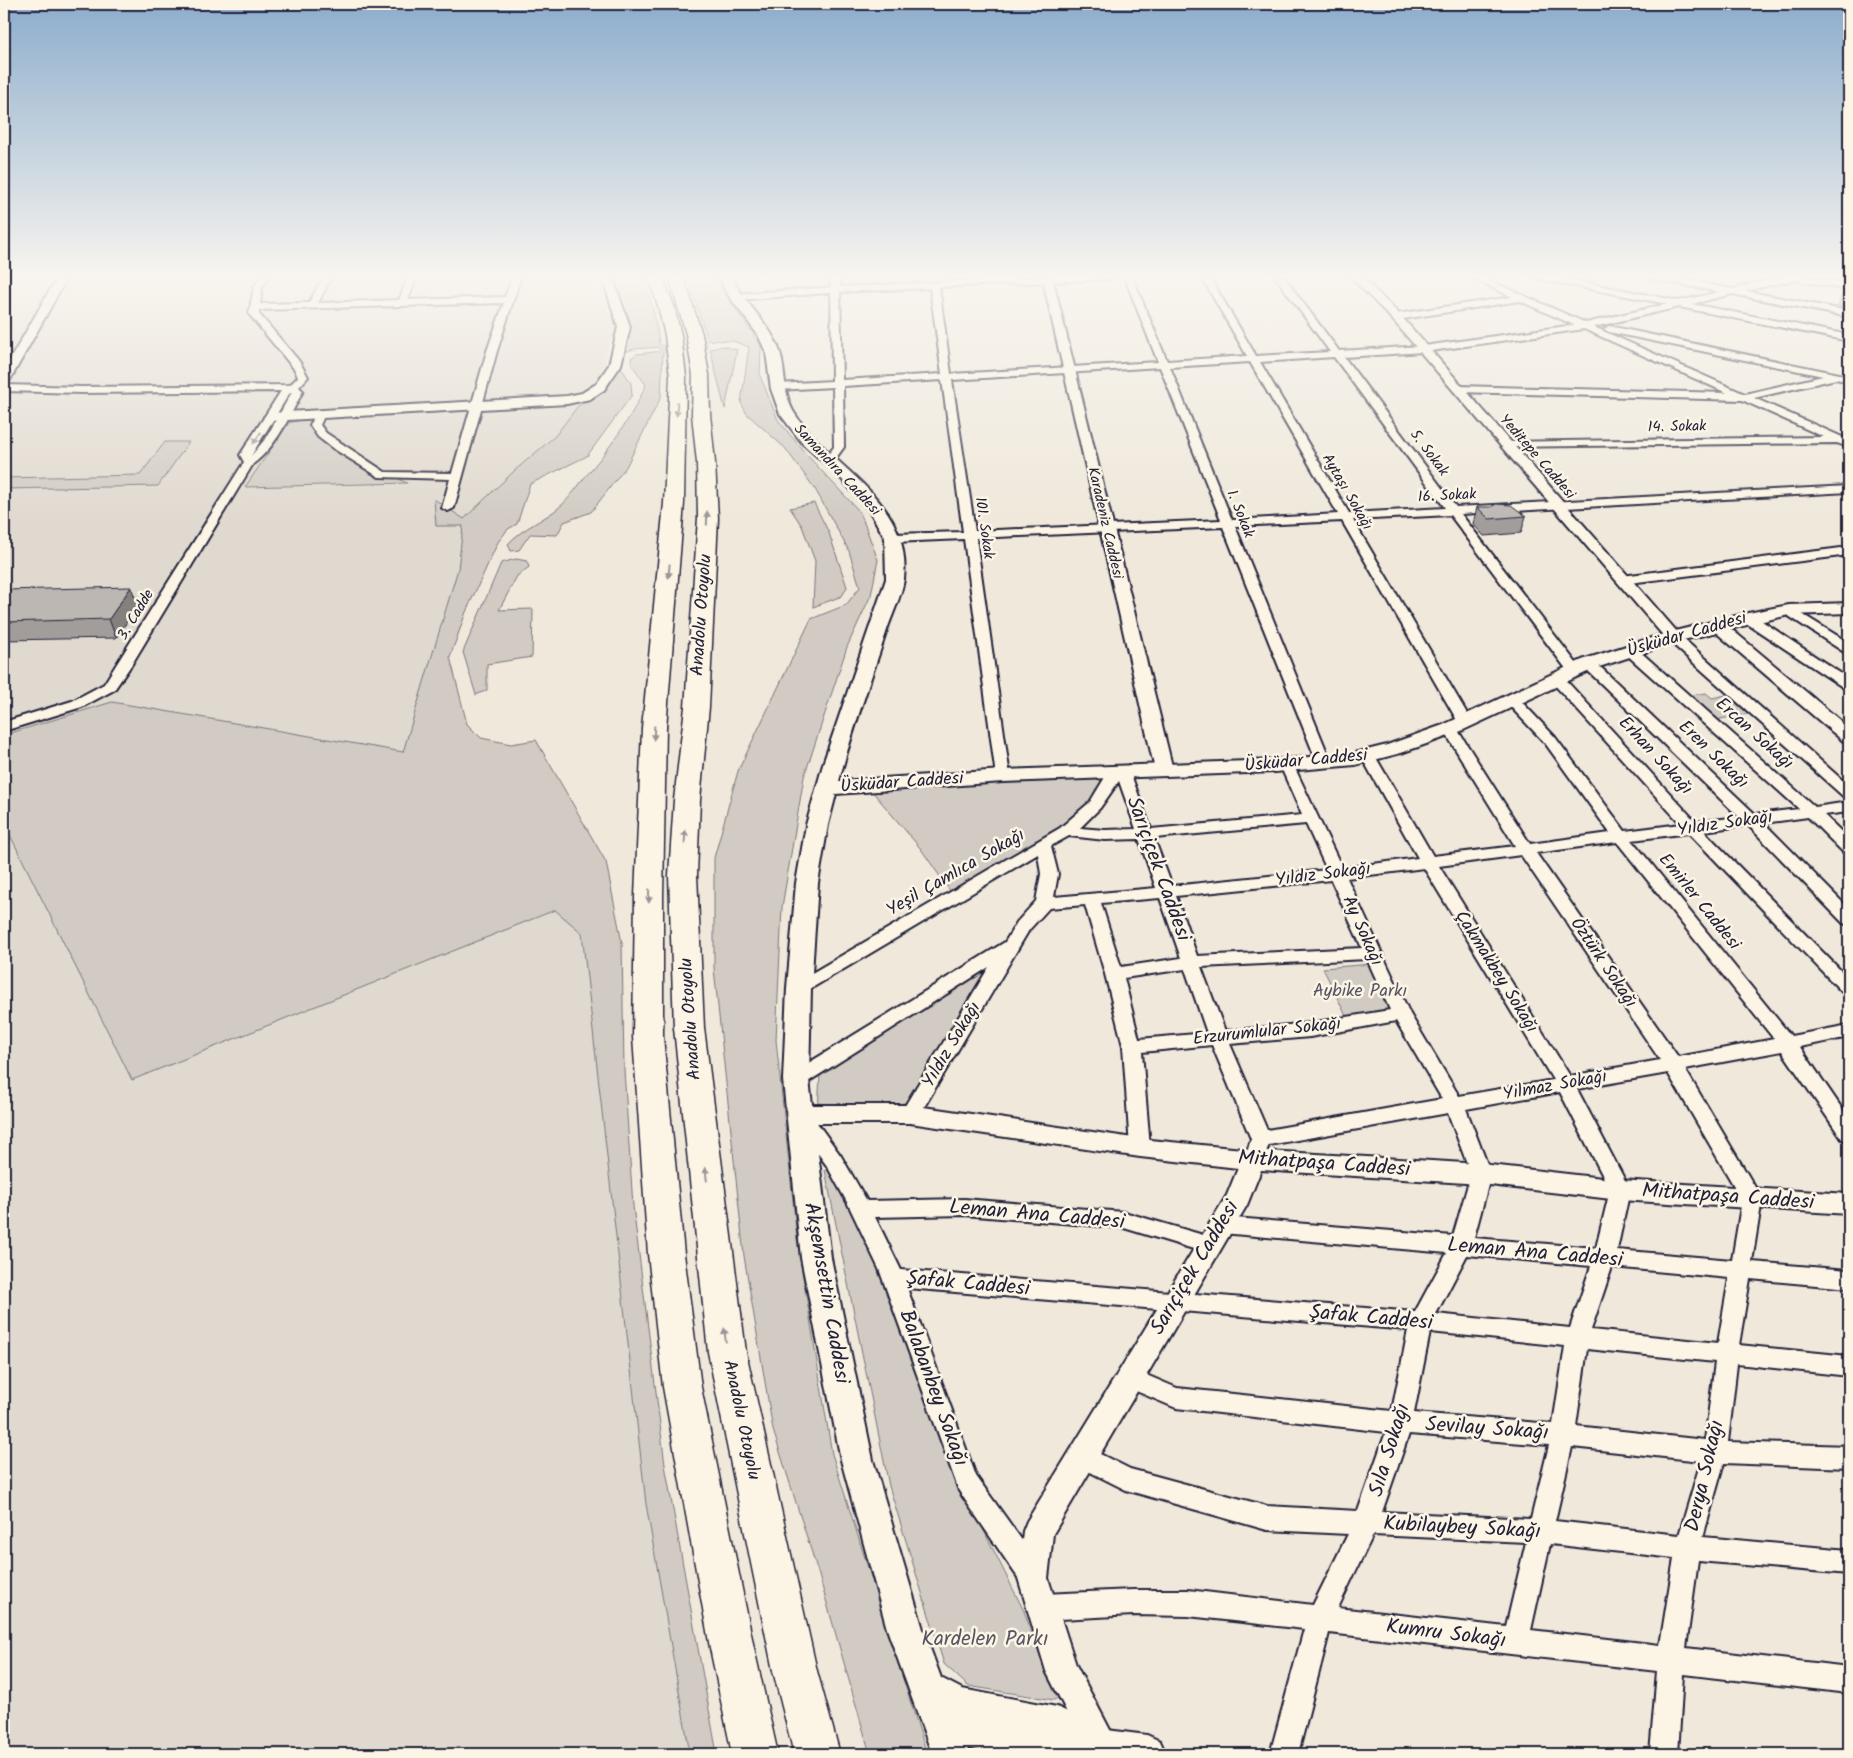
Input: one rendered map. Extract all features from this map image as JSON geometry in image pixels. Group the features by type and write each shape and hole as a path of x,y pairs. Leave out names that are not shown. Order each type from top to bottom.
{"highway":[{"name":"Anadolu Otoyolu","path":"676,358 678,377 674,503 654,728 649,897 649,1046 666,1254 682,1387 754,1754"},
{"name":"Anadolu Otoyolu","path":"698,358 701,376 701,414 706,462 708,518 697,708 687,800 683,875 689,1028 727,1352 754,1486 795,1671 817,1754"},
{"path":"754,1486 834,1754"}],"main road":[{"name":"Samandıra Caddesi","path":"774,358 778,387 787,414 808,441 842,471 876,508 893,538 894,579 834,761 827,788"},
{"name":"Üsküdar Caddesi","path":"827,788 1003,776 1287,766 1368,756 1457,725 1582,668 1673,637 1748,618 1789,610 1847,609"},
{"name":"Akşemsettin Caddesi","path":"827,788 817,825 807,883 799,988 796,1080 816,1258 857,1460 905,1629 951,1754"},
{"path":"927,1687 942,1711 962,1728 1064,1749 1103,1748 1147,1754"}],"street":[{"path":"20,358 4,388 82,390 293,388 303,377 301,368 291,358"},
{"path":"448,508 490,358"},
{"path":"275,420 320,414 567,400 586,396 600,387 616,365 617,358"},
{"path":"829,460 839,447 837,358"},
{"name":"101. Sokak","path":"944,358 1003,776"},
{"name":"Karadeniz Caddesi","path":"1067,358 1164,770"},
{"name":"1. Sokak","path":"1161,358 1324,762"},
{"path":"778,387 1280,358"},
{"name":"5. Sokak","path":"1340,358 1453,511 1582,668"},
{"name":"Yeditepe Caddesi","path":"1432,358 1673,637"},
{"path":"1658,358 1846,441"},
{"path":"1748,358 1849,378"},
{"name":"Aytaşı Sokağı","path":"1253,360 1344,516 1457,725"},
{"path":"1458,389 1744,397 1838,376"},
{"name":"3. Cadde","path":"4,727 77,704 108,687 125,664 249,462 259,456 275,420 298,391 293,388"},
{"path":"320,414 314,425 322,435 383,475 457,476"},
{"name":"14. Sokak","path":"1505,444 1846,441"},
{"name":"16. Sokak","path":"893,538 1107,530 1849,489"},
{"path":"1622,580 1849,552"},
{"path":"1789,610 1849,649"},
{"path":"1748,618 1849,685"},
{"path":"1718,626 1849,737"},
{"path":"1673,637 1849,794"},
{"name":"Ercan Sokağı","path":"1630,651 1812,812 1849,848"},
{"name":"Eren Sokağı","path":"1582,668 1752,820 1849,920"},
{"name":"Erhan Sokağı","path":"1557,679 1693,828 1849,989"},
{"name":"Emirler Caddesi","path":"1512,700 1550,740 1621,837 1787,1043 1849,1134"},
{"name":"Öztürk Sokağı","path":"1457,725 1526,850 1672,1065 1752,1198"},
{"name":"Çakmakbey Sokağı","path":"1368,756 1428,862 1565,1084 1620,1190"},
{"name":"Ay Sokağı","path":"1287,766 1371,953 1401,1014 1454,1104 1481,1174"},
{"name":"Yeşil Çamlıca Sokağı","path":"799,988 1066,831 1093,808 1119,772"},
{"name":"Sarıçiçek Caddesi","path":"1103,1748 1062,1671 1038,1592 1038,1531 1238,1198 1257,1150 1167,892 1119,772"},
{"name":"Yıldız Sokağı","path":"910,1114 1023,926 1044,903 1092,900 1336,874 1849,807"},
{"path":"1066,831 1105,836 1312,819"},
{"path":"1043,845 1050,865 1050,882 1044,903"},
{"path":"1092,900 1114,974 1132,1046 1140,1148"},
{"path":"796,1080 1011,946"},
{"path":"1114,974 1192,962 1371,953"},
{"name":"Erzurumlular Sokağı","path":"1132,1046 1310,1030 1401,1014"},
{"name":"Yılmaz Sokağı","path":"1257,1150 1454,1104 1849,1031"},
{"name":"Mithatpaşa Caddesi","path":"800,1114 910,1114 1140,1148 1257,1150 1620,1190 1849,1204"},
{"name":"Balabanbey Sokağı","path":"800,1114 834,1161 861,1208 893,1278 968,1483 1038,1592"},
{"name":"Sıla Sokağı","path":"1284,1754 1320,1619 1366,1523 1401,1423 1421,1322 1461,1246 1481,1174"},
{"path":"1516,1642 1563,1435 1577,1338 1604,1260 1620,1190"},
{"name":"Derya Sokağı","path":"1664,1754 1671,1660 1688,1548 1715,1452 1727,1353 1752,1198"},
{"name":"Leman Ana Caddesi","path":"861,1208 964,1208 1124,1220 1216,1235 1461,1246 1604,1260 1849,1279"},
{"name":"Şafak Caddesi","path":"893,1278 1421,1322 1849,1366"},
{"name":"Sevilay Sokağı","path":"1130,1378 1176,1398 1401,1423 1563,1435 1715,1452 1849,1457"},
{"name":"Kubilaybey Sokağı","path":"1084,1457 1126,1479 1267,1518 1541,1531 1688,1548 1849,1562"},
{"name":"Kumru Sokağı","path":"1038,1592 1115,1603 1187,1603 1258,1609 1320,1619 1849,1680"}],"shaded area":[{"path":"4,358 606,358 601,383 578,406 555,436 513,472 464,519 448,508 463,526 458,569 429,664 529,921 556,910 582,933 646,1504 690,1754 4,1754"}],"green space":[{"path":"631,358 663,358 661,397 626,467 591,512 564,522 557,535 530,534 519,550 511,551 508,544 566,501 603,456 619,433 646,385 633,366"},
{"path":"712,358 735,358 725,409"},
{"path":"747,358 761,358 760,376 778,420 806,454 860,512 878,560 871,595 847,647 804,777 782,907 776,1040 797,1239 832,1454 927,1754 870,1754 818,1572 773,1430 744,1256 714,968 714,858 738,771 811,619 846,605 860,587 849,551 815,489 785,448 747,414 741,403"},
{"path":"620,366 631,383 632,395 587,456 530,484 517,524 508,529 498,542 466,612 450,657 467,724 481,738 511,744 536,740 606,862 622,943 624,1070 633,1206 665,1465 717,1754 690,1754 646,1504 582,933 555,910 132,1080 4,823 4,735 112,702 403,752 458,569 463,526 436,526 434,499 464,519 513,472 555,436 578,406 607,389"},
{"path":"315,416 311,426 380,477 397,478 407,483 245,487 289,423"},
{"path":"165,442 189,442 158,486 4,489 4,478 140,475"},
{"path":"814,503 829,533 847,587 842,596 813,607 815,561 802,526 790,508"},
{"path":"516,559 527,561 529,567 517,576 499,610 533,609 532,657 487,664 487,690 476,695 463,652 501,563"},
{"path":"1706,693 1712,698 1726,695 1749,714 1715,720 1687,696"},
{"path":"1100,776 1102,784 1096,801 1078,820 955,898 921,849 871,790"},
{"name":"Aybike Parkı","path":"1372,964 1394,1008 1348,1020 1323,968"},
{"path":"988,966 906,1103 818,1112 820,1074"},
{"name":"Kardelen Parkı","path":"830,1169 888,1280 958,1479 1024,1611 1047,1675 1060,1697 1054,1700 968,1686 944,1664 889,1486 825,1170"}],"building":[{"path":"1496,504 1511,505 1526,516 1489,519 1477,507 1491,507"},
{"path":"131,587 109,619 4,622 4,590"}]}
